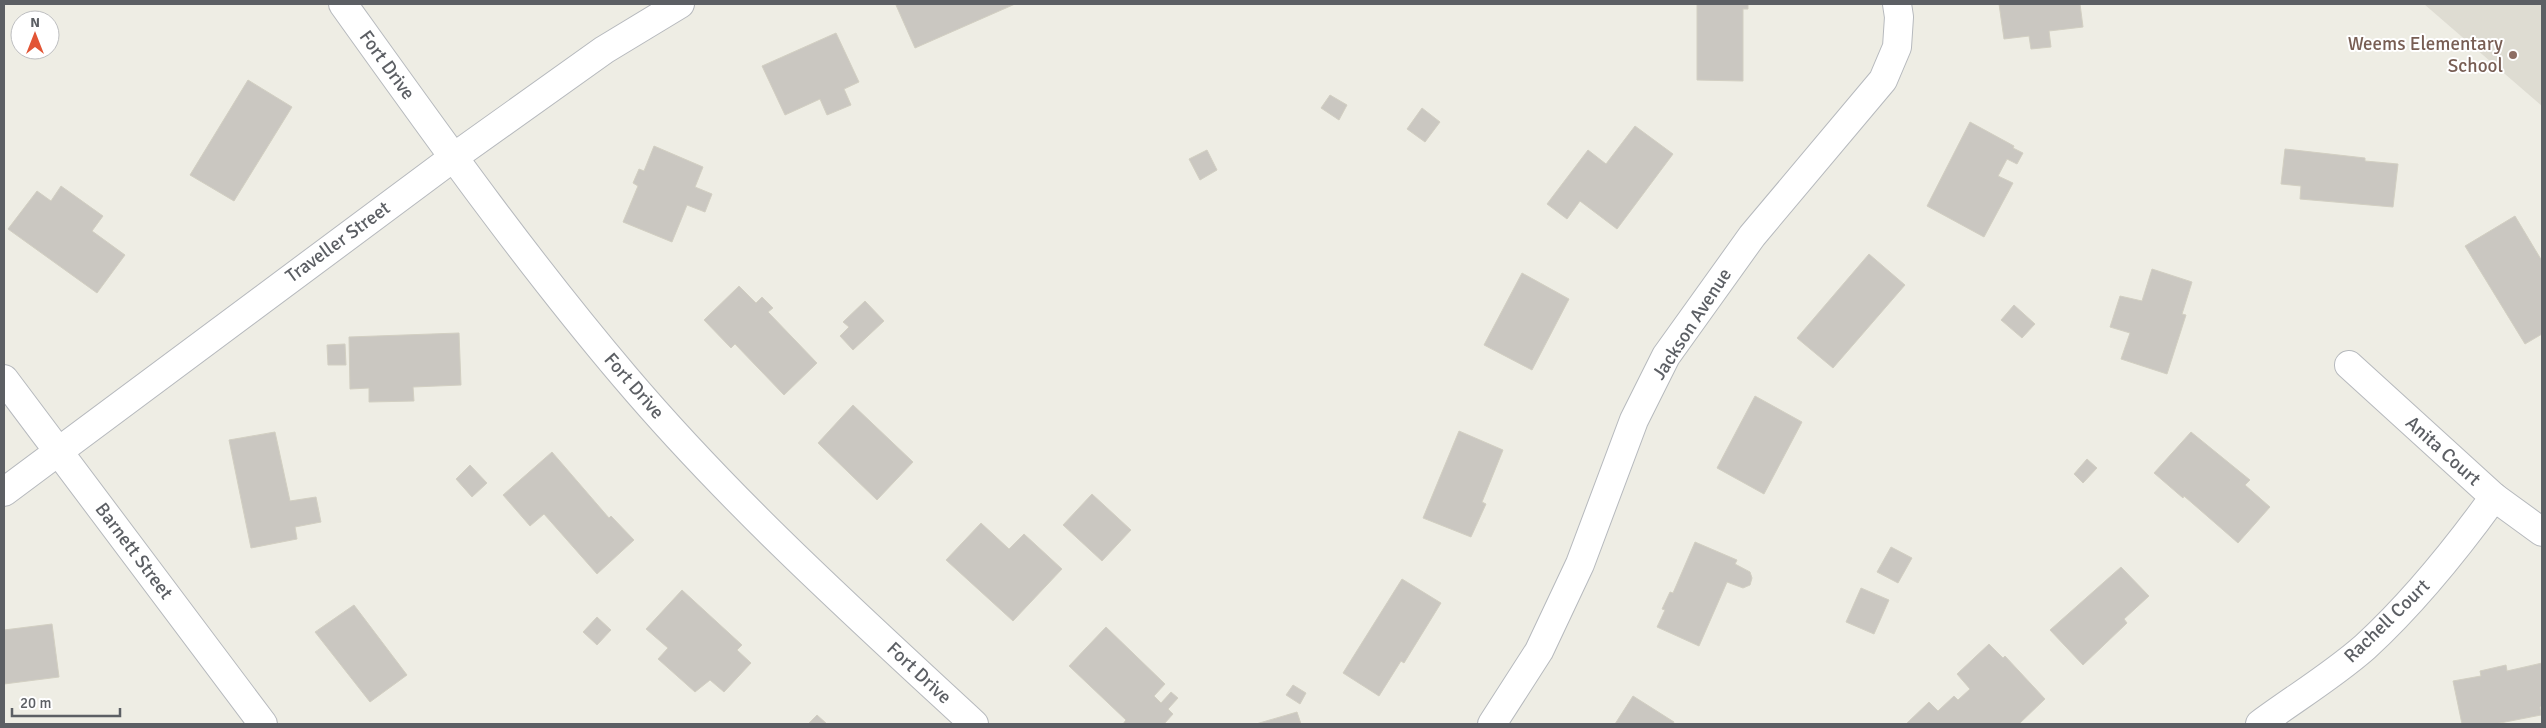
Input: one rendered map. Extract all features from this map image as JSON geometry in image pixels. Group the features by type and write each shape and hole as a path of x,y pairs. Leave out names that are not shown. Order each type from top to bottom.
{"street":[{"name":"Fort Drive","path":"343,4 547,283 626,379 732,494 853,612 974,724"},
{"name":"Traveller Street","path":"4,492 454,157 604,50 680,4"},
{"name":"Jackson Avenue","path":"1492,724 1539,651 1580,564 1634,420 1666,356 1752,236 1883,80 1897,47 1899,17 1897,4"},
{"name":"Anita Court","path":"2349,365 2494,497 2542,532"},
{"name":"Barnett Street","path":"4,379 262,724"},
{"name":"Rachell Court","path":"2260,724 2320,683 2364,647 2421,591 2461,543 2494,497"}],"shaded area":[{"name":"Weems Elementary School","path":"2424,4 2542,4 2542,106"}],"building":[{"path":"898,4 1015,4 915,48 896,5"},
{"path":"1697,4 1748,4 1748,9 1743,9 1743,81 1697,80"},
{"path":"1999,4 2080,4 2083,27 2049,31 2051,47 2031,49 2029,36 2004,39"},
{"path":"836,33 859,82 844,89 851,105 827,115 820,99 785,115 762,66"},
{"path":"248,80 292,107 234,201 190,175"},
{"path":"1330,95 1347,105 1339,120 1321,108"},
{"path":"1422,108 1440,122 1425,142 1407,129"},
{"path":"1970,122 2023,153 2017,164 2007,159 1998,176 2013,183 1984,237 1927,206"},
{"path":"1635,126 1673,154 1617,229 1580,201 1567,219 1547,204 1588,150 1606,164"},
{"path":"654,146 703,167 695,187 712,194 705,212 687,205 672,242 623,222 638,186 633,183 639,169 644,171"},
{"path":"2285,149 2365,158 2365,161 2398,164 2393,207 2300,199 2301,186 2281,184"},
{"path":"1207,150 1217,170 1200,180 1189,159"},
{"path":"61,186 103,216 92,231 125,255 97,293 8,229 37,191 51,201"},
{"path":"2515,216 2542,261 2542,334 2525,344 2465,246"},
{"path":"1869,254 1905,285 1833,368 1797,338"},
{"path":"2152,269 2192,282 2182,314 2186,315 2167,374 2121,359 2130,333 2110,327 2120,296 2142,301"},
{"path":"1522,273 1569,299 1532,370 1484,345"},
{"path":"739,286 756,303 762,297 773,308 768,312 817,363 784,395 735,344 731,348 704,320"},
{"path":"865,301 884,321 853,350 840,336 849,327 843,322"},
{"path":"2014,305 2035,324 2022,338 2001,320"},
{"path":"459,333 461,385 413,387 414,401 369,402 369,388 350,389 349,337"},
{"path":"345,344 346,365 328,365 327,345"},
{"path":"1755,396 1802,422 1764,494 1717,468"},
{"path":"853,405 913,462 877,500 818,443"},
{"path":"1459,431 1503,450 1482,502 1486,504 1471,537 1423,518"},
{"path":"275,432 290,501 316,497 321,522 295,527 297,539 251,548 229,440"},
{"path":"2191,432 2250,480 2245,485 2270,507 2238,543 2184,496 2183,498 2154,473"},
{"path":"552,452 609,518 611,516 634,540 597,574 544,514 530,526 503,495"},
{"path":"2087,459 2097,468 2083,483 2074,474"},
{"path":"470,465 487,483 472,497 456,479"},
{"path":"1092,494 1131,530 1102,561 1063,525"},
{"path":"981,523 1009,549 1024,534 1062,569 1013,621 946,560"},
{"path":"1695,542 1737,560 1735,564 1750,572 1752,578 1750,585 1743,588 1727,582 1699,646 1657,627 1665,610 1662,609 1670,592 1673,593"},
{"path":"1891,547 1912,558 1898,583 1877,572"},
{"path":"2121,567 2149,596 2124,619 2127,623 2083,665 2050,630"},
{"path":"1402,579 1441,603 1404,663 1401,661 1379,696 1343,673"},
{"path":"1861,588 1889,600 1874,634 1846,622"},
{"path":"682,590 742,645 737,650 751,663 724,692 710,680 695,692 658,659 668,648 646,629"},
{"path":"354,605 407,675 370,702 315,632"},
{"path":"597,617 611,630 597,645 583,632"},
{"path":"52,624 59,677 4,684 4,630"},
{"path":"1106,627 1165,684 1154,696 1161,703 1171,692 1178,698 1168,709 1173,714 1164,724 1123,724 1126,720 1069,666"},
{"path":"1989,644 2003,658 2005,656 2045,699 2019,724 1906,724 1929,702 1938,711 1954,696 1958,700 1970,689 1957,674"},
{"path":"2542,663 2541,715 2495,724 2462,724 2453,681 2481,676 2480,671 2506,665 2507,671"},
{"path":"1293,685 1306,693 1300,704 1286,695"},
{"path":"1633,696 1674,722 1673,724 1615,724"},
{"path":"1297,712 1301,724 1256,724"},
{"path":"817,715 827,724 808,724"}],"place":[{"name":"Weems Elementary School","path":"2513,55"}]}
